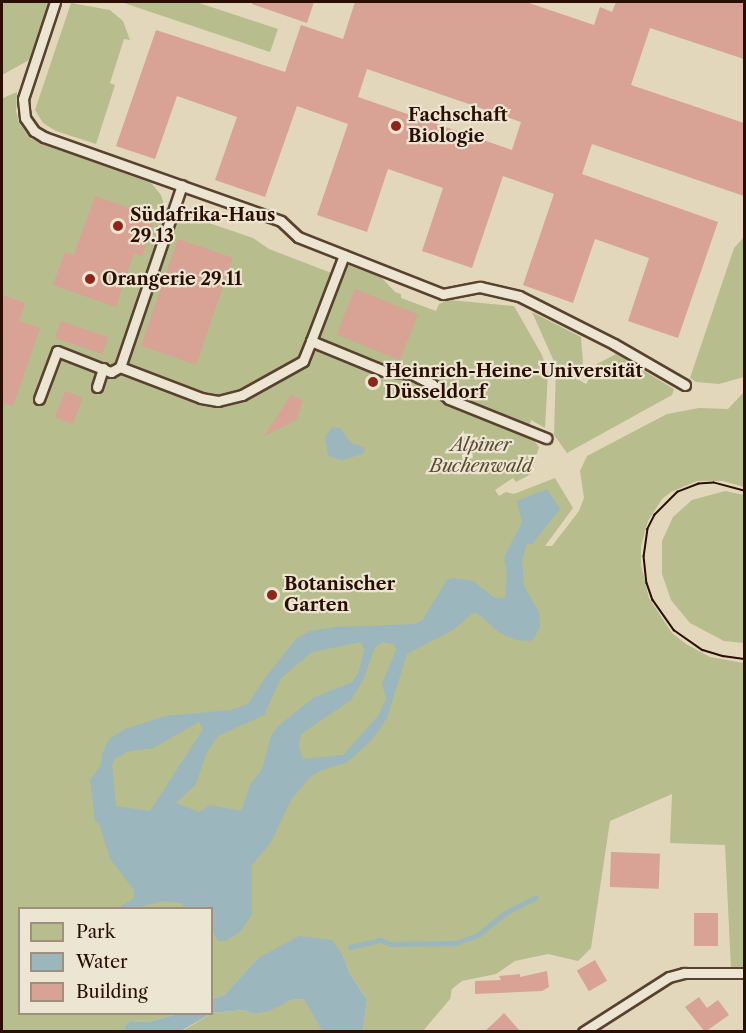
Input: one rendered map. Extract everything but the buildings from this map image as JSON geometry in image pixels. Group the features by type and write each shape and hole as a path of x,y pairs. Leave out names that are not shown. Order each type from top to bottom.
{"lane":[{"path":"55,2 23,99 23,113 34,131 54,142 281,221 298,237 443,294 480,287 519,296 614,344 685,385"},
{"path":"39,399 57,351 111,372 120,367 182,185"},
{"path":"120,367 201,398 218,401 242,395 303,361 344,255"},
{"path":"310,341 384,371 412,374 432,384 449,399 546,438"},
{"path":"97,387 103,368"},
{"path":"583,1032 669,977 684,973 744,973"}],"green space":[{"path":"2,2 49,2 29,60 2,75"},
{"path":"121,2 196,2 278,29 270,52"},
{"path":"71,3 110,10 123,21 130,40 124,39 110,83 115,85 96,144 56,131 43,123 35,110"},
{"name":"Botanischer Garten","path":"17,92 16,111 19,123 31,139 151,183 161,195 165,208 253,238 269,249 342,277 348,265 381,277 395,292 401,294 401,298 436,311 439,304 450,300 514,306 542,355 548,373 545,428 531,420 528,433 539,447 531,474 516,482 513,478 495,490 499,496 506,492 514,494 555,478 573,508 545,546 552,546 579,511 584,498 580,471 587,456 667,414 699,408 728,409 744,392 744,487 723,481 697,481 671,492 662,499 648,521 641,546 641,565 649,598 672,633 686,644 710,657 744,663 744,969 731,969 725,845 670,843 672,794 610,821 591,948 578,961 548,954 515,961 496,974 462,981 452,989 450,999 423,1031 363,1031 367,1000 350,974 343,956 258,958 224,995 213,999 213,907 18,907 18,1015 174,1015 149,1022 130,1021 124,1027 126,1031 2,1032 3,98"},
{"path":"744,237 744,377 719,384 696,382 690,378 734,248"},
{"path":"532,312 581,337 583,363 576,378 586,384 597,364 616,354 674,389 672,395 567,453 554,435 556,366"},
{"path":"725,491 744,495 744,643 724,641 690,623 671,600 662,574 662,541 673,517 692,500"},
{"path":"305,999 322,1031 181,1032 213,1013 244,1010 254,1014 291,1000"}],"water":[{"path":"332,427 340,428 351,443 363,447 365,450 362,454 342,460 328,456 325,437"},
{"path":"547,489 560,509 532,544 527,544 522,560 524,586 539,613 540,627 534,638 530,641 516,640 500,633 477,613 473,613 453,630 407,654 387,718 371,741 346,763 322,770 310,777 291,800 271,842 252,865 252,914 241,931 226,941 218,941 213,932 213,907 185,907 181,903 164,901 139,907 120,907 134,898 134,890 110,859 99,823 95,822 90,780 101,765 102,754 109,739 125,729 165,716 231,710 248,704 264,679 297,638 310,631 335,627 416,624 423,619 447,580 453,578 473,581 495,598 505,598 507,574 504,557 522,522 517,501","holes":["361,642 364,650 359,671 352,682 313,698 277,727 271,736 262,769 251,783 241,811 210,805 199,812 176,803 196,784 206,754 218,736 264,715 281,678 312,652","383,642 393,644 396,650 382,684 386,699 378,716 343,755 303,759 299,747 301,734 351,700 364,678 375,647","199,722 203,729 150,811 116,806 112,765 115,758 130,751 153,748"]},
{"path":"299,936 332,940 367,1000 363,1031 322,1031 304,999 291,1000 269,1011 254,1014 244,1010 213,1013 213,999 224,995 258,958"},
{"path":"174,1015 208,1015 181,1031 126,1031 124,1027 130,1021 149,1022"}],"waterway":[{"path":"350,947 381,940 390,944 456,943 479,934 505,913 535,898"}],"tram line":[{"path":"744,491 714,483 699,484 678,492 655,515 648,529 644,556 647,583 653,600 674,630 703,650 744,659"}],"place":[{"name":"Fachschaft Biologie","path":"396,126"},
{"name":"Südafrika-Haus 29.13","path":"118,226"},
{"name":"Orangerie 29.11","path":"90,279"},
{"name":"Heinrich-Heine-Universität Düsseldorf","path":"373,382"},
{"name":"Botanischer Garten","path":"272,595"}],"park label":[{"name":"Alpiner Buchenwald","path":"481,456"}]}
